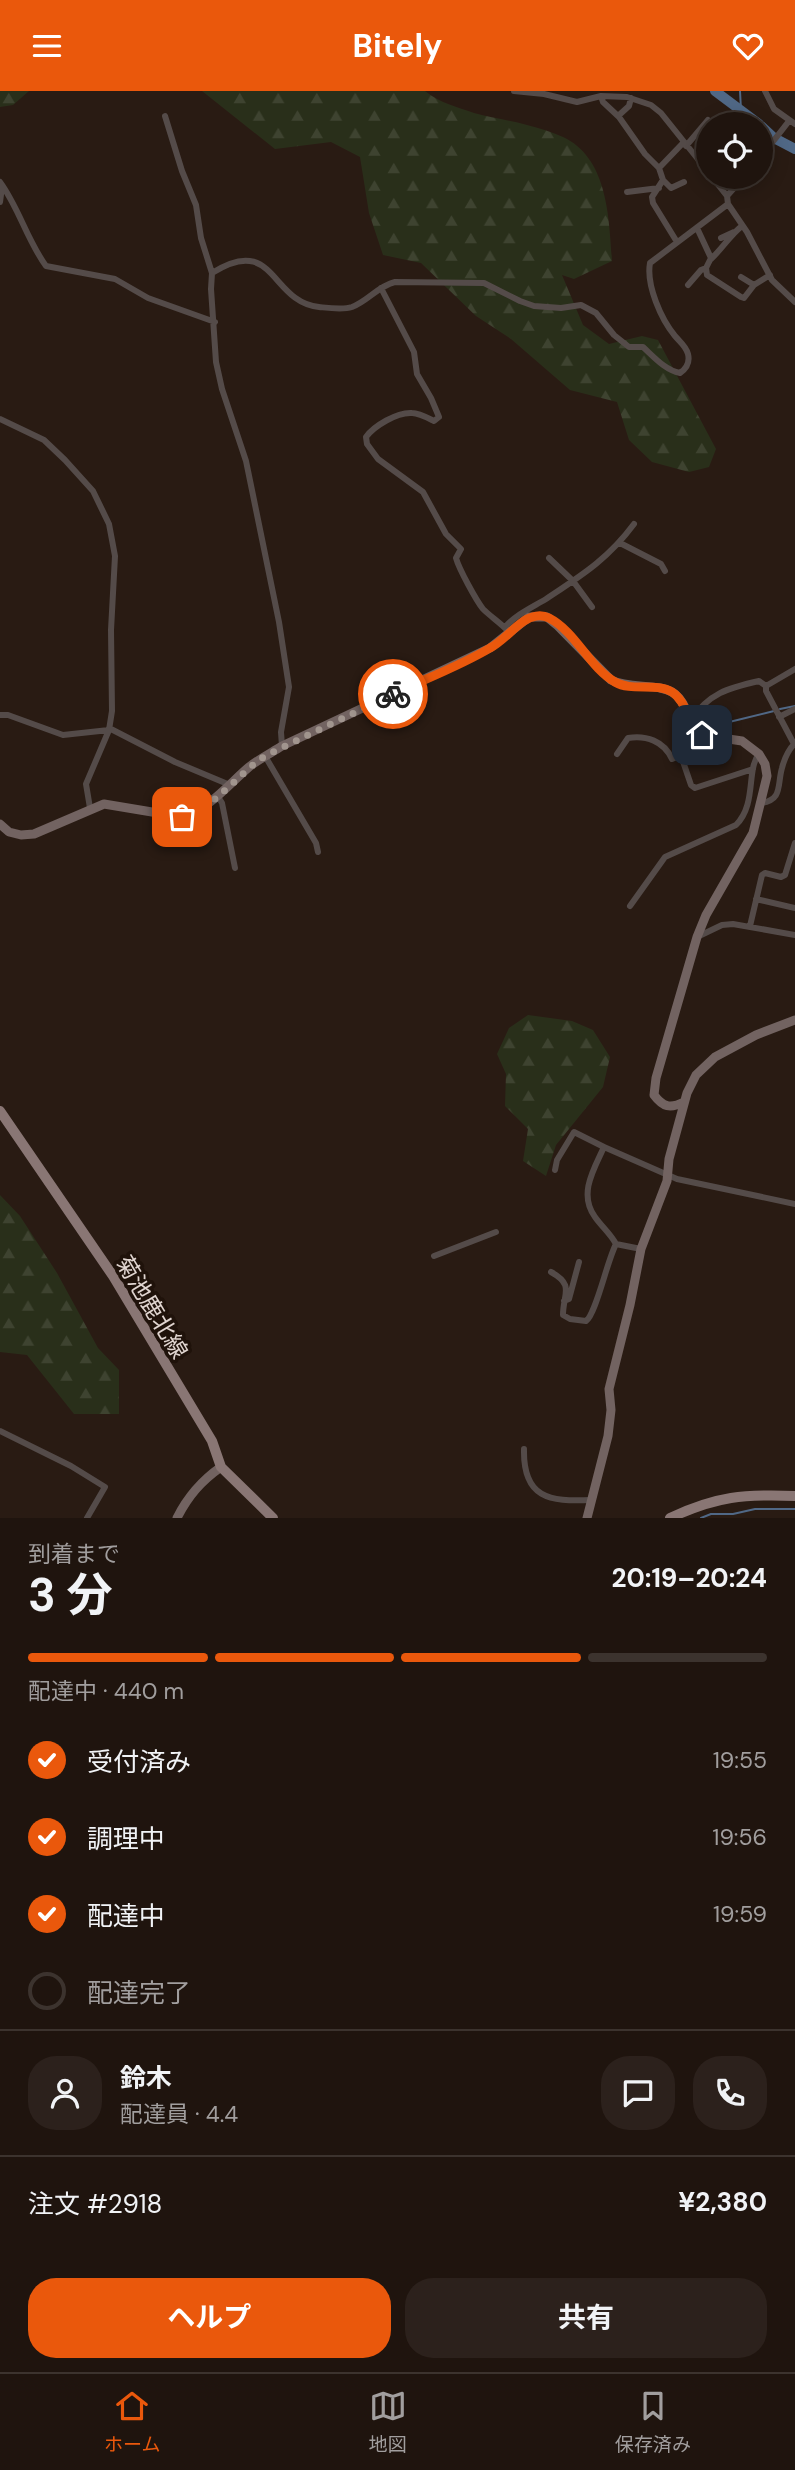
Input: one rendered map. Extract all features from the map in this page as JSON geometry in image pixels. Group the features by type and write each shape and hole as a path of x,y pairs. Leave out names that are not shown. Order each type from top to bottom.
{"main road":[{"name":"菊池鹿北線","path":"0,1111 113,1276 212,1441 221,1467 273,1518"},
{"path":"670,1518 719,1499 744,1495 795,1496"}],"street":[{"path":"514,91 544,94 577,102 601,96 631,98 651,105 661,113 696,158"},
{"path":"765,91 774,109 792,123 773,143"},
{"path":"601,96 645,155 659,168 663,180 671,188 684,182"},
{"path":"618,116 629,106 631,98"},
{"path":"165,116 196,205 201,238 212,273 216,362 246,461 279,622 289,687 281,733 282,746"},
{"path":"659,168 696,137"},
{"path":"663,180 652,197 653,203 677,242"},
{"path":"0,182 13,200 46,266 115,279 127,283 148,298 215,322"},
{"path":"0,182 3,191 0,202"},
{"path":"627,192 659,188"},
{"path":"721,189 769,275 795,302"},
{"path":"727,196 733,189"},
{"path":"212,273 235,263 254,262 265,266 288,293 302,303 315,306 353,307 395,282 484,283 534,306 561,308 581,305 596,313 614,335 629,347 643,347 671,371 680,373 689,363 689,356 686,347 675,336 659,310 649,269 650,263 728,204"},
{"path":"722,238 742,226"},
{"path":"697,228 710,261"},
{"path":"688,285 706,268 734,232"},
{"path":"706,268 707,275 744,298 754,285 769,275"},
{"path":"741,277 754,285"},
{"path":"381,288 414,352 417,374 439,417 434,421 412,412 394,418 372,429 366,437 367,444 378,459 423,492 446,534 461,549 456,558 459,571 469,583 478,602 507,630"},
{"path":"0,419 44,440 65,460 93,491 109,524 115,555 111,630 112,711 109,729 86,784 90,808"},
{"path":"0,824 9,832 20,835 34,834 104,804 182,817 190,815 250,766 282,746 491,648 522,612 573,581 609,554 634,524"},
{"path":"620,543 661,564 665,571"},
{"path":"549,558 573,581 592,607"},
{"path":"507,630 529,617 547,617 611,680 622,686 664,688 673,692 687,710 696,732"},
{"path":"766,686 795,669"},
{"path":"690,721 700,706 723,691 760,681 766,686 766,691 794,744 782,769 779,794 773,800 761,803"},
{"path":"779,717 795,709"},
{"path":"0,715 8,715 63,735 109,729 175,762 230,785"},
{"path":"684,1102 666,1107 654,1095 656,1078 697,937 706,915 748,844 767,776 765,764 759,754 742,741 720,739 696,732 679,736 676,741 691,785 695,789 754,768"},
{"path":"617,754 628,739 647,736 668,750 672,759 681,755"},
{"path":"630,906 665,857 736,825 742,818 746,810 754,759 759,754"},
{"path":"265,756 318,852"},
{"path":"217,795 222,803 234,868"},
{"path":"750,926 762,874 781,877 785,875 795,843"},
{"path":"756,899 795,908"},
{"path":"697,937 722,925 750,926 795,935"},
{"path":"587,1518 600,1476 611,1410 609,1389 641,1249 669,1177 669,1159 684,1102 696,1075 715,1057 756,1035 795,1020"},
{"path":"555,1170 557,1160 574,1132 669,1177 795,1205"},
{"path":"604,1147 587,1191 590,1209 609,1231 616,1244"},
{"path":"434,1256 496,1232"},
{"path":"616,1244 641,1249"},
{"path":"551,1272 563,1278 566,1285 563,1315 586,1321 591,1318 608,1258 616,1244"},
{"path":"564,1301 569,1299 579,1262"},
{"path":"0,1431 71,1466 105,1487 86,1518"},
{"path":"524,1449 524,1468 539,1492 552,1500 591,1500"},
{"path":"177,1518 188,1497 221,1467"}],"green space":[{"path":"0,91 29,91 13,105 0,107"},
{"path":"202,91 425,91 455,107 545,130 578,147 589,159 603,191 612,261 574,279 562,275 583,325 609,344 642,336 658,340 716,449 709,467 689,472 652,462 629,440 617,402 570,390 511,339 476,316 421,263 383,255 369,213 360,157 331,142 275,149"},
{"path":"528,1015 572,1021 593,1030 610,1057 603,1087 556,1145 546,1176 523,1161 528,1129 505,1106 506,1074 497,1054 509,1028"},
{"path":"0,1195 20,1216 57,1273 98,1348 119,1370 119,1414 74,1414 27,1355 0,1352"}],"waterway":[{"path":"715,91 743,112"},
{"path":"740,91 741,110"},
{"path":"773,137 795,149"},
{"path":"780,709 795,706"},
{"path":"721,724 774,711"},
{"path":"701,1518 711,1514 733,1514 755,1509 795,1509"}],"way so far":[{"path":"182,817 208,803 250,766 282,746 393,694"}],"route":[{"path":"393,694 491,648 529,617 547,617 611,680 622,686 664,688 673,692 687,710 696,732 702,735"}]}
